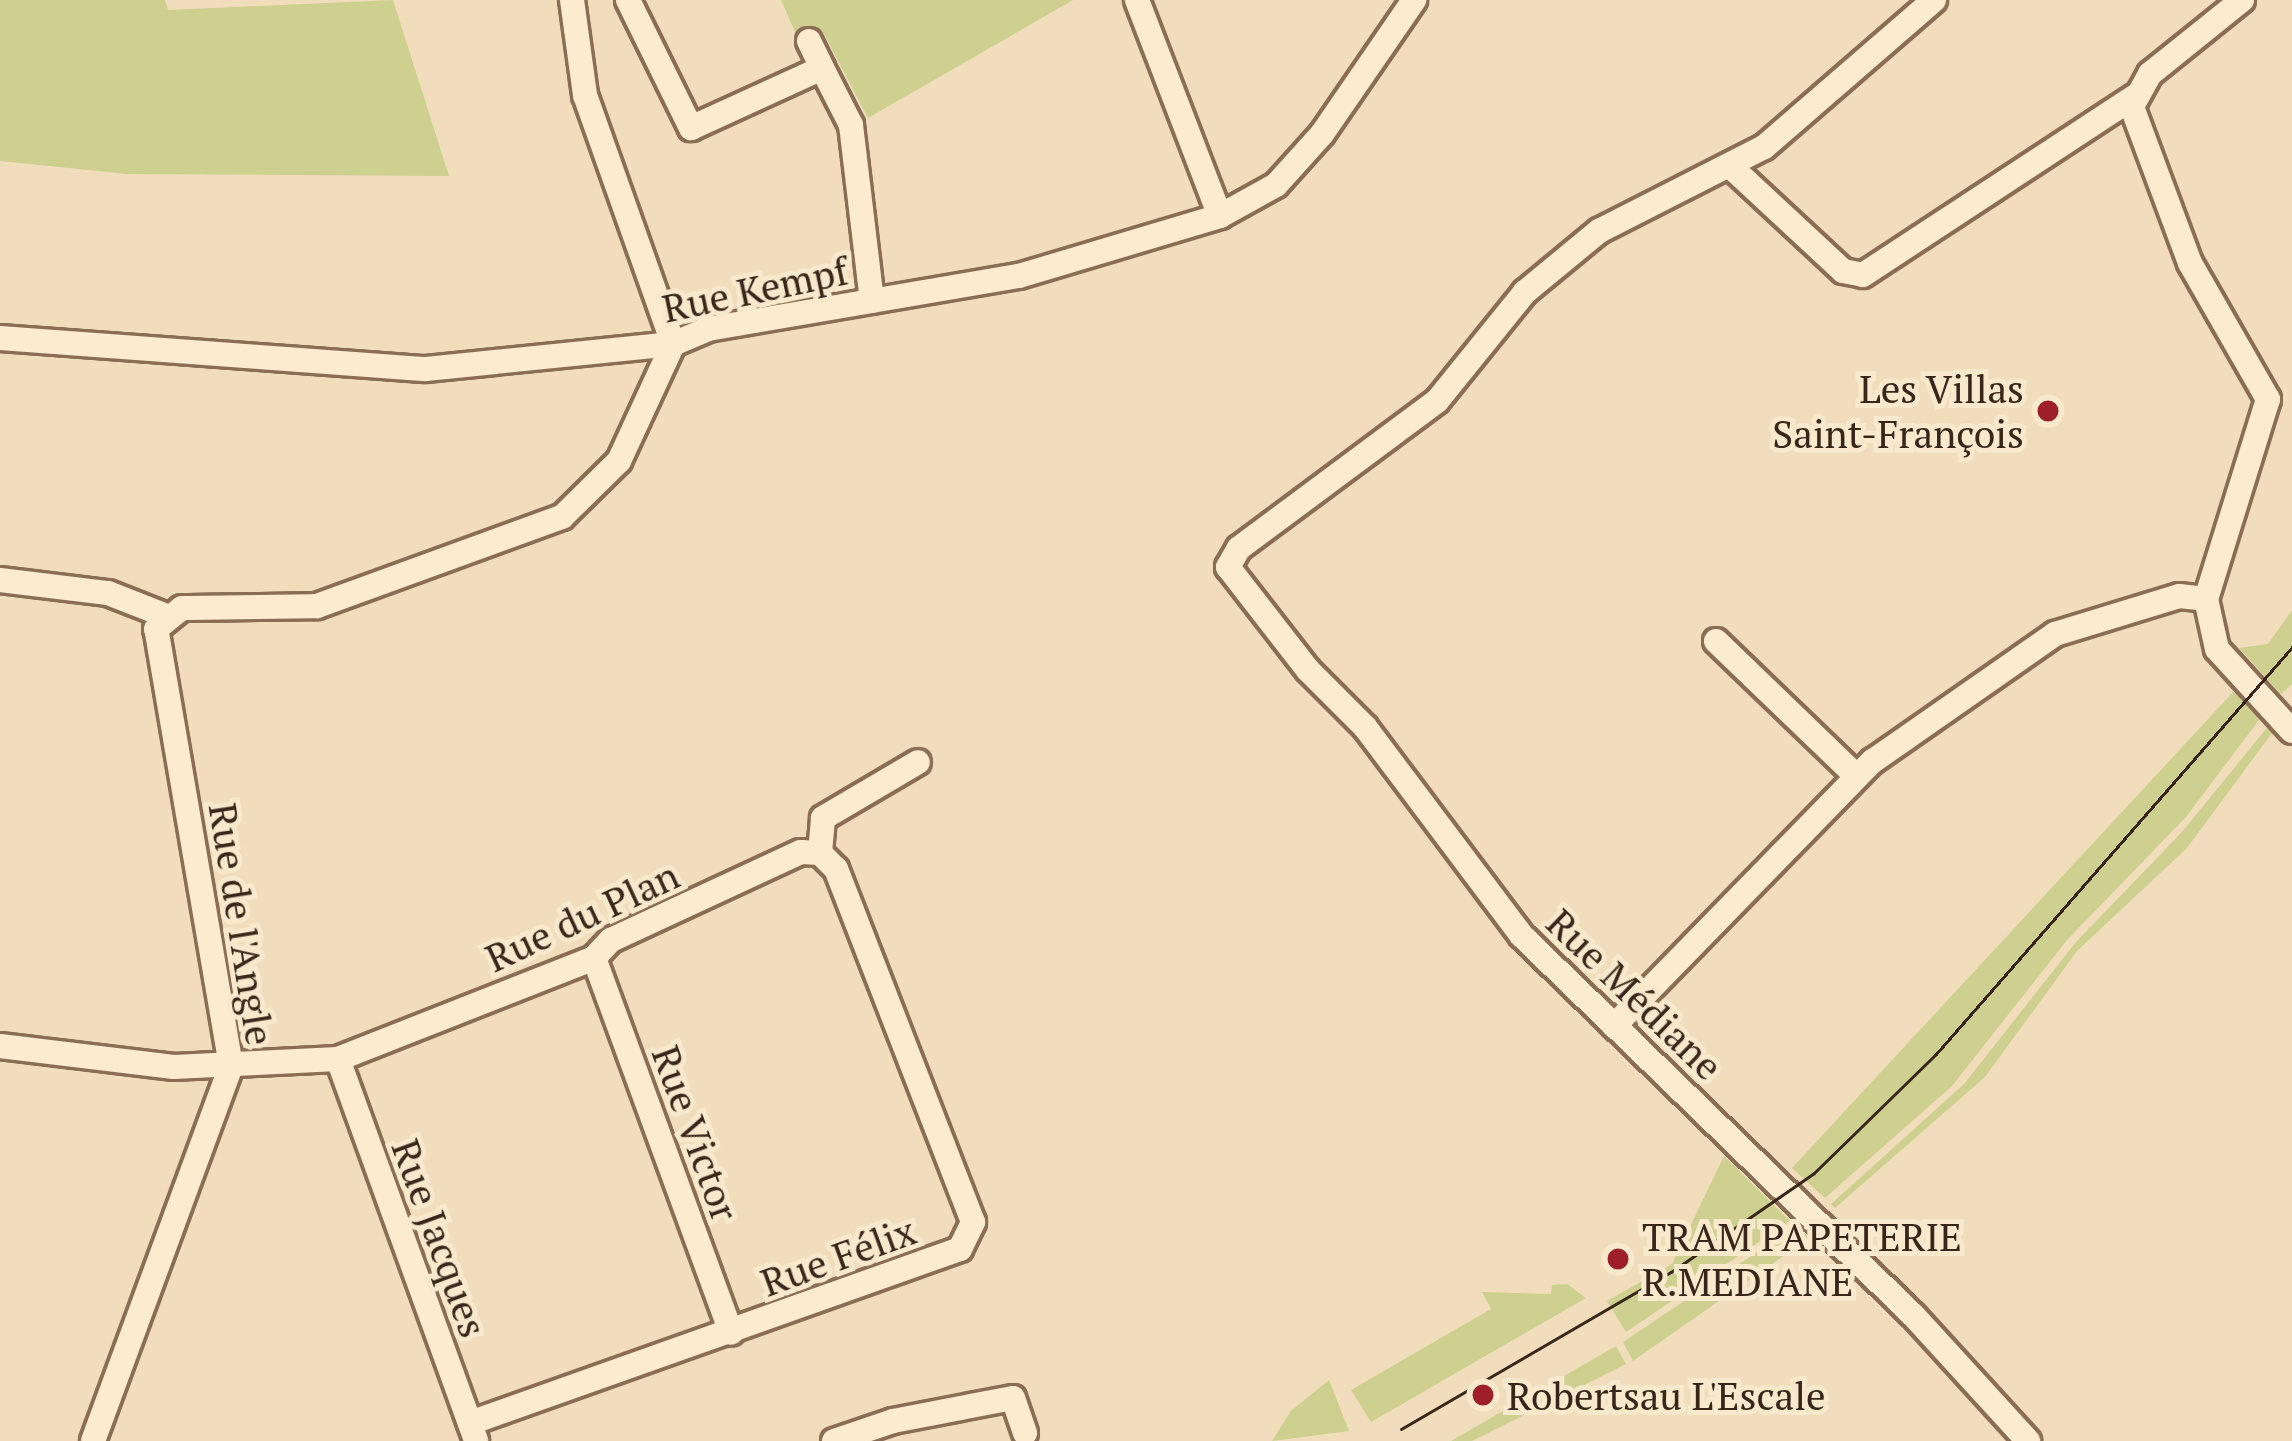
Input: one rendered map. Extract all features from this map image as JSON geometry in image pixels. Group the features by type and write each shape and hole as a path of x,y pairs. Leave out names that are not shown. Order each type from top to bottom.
{"street":[{"path":"0,580 108,593 164,615 182,608 317,606 562,517 619,460 673,344 585,95 572,0"},
{"path":"628,0 691,128 822,68"},
{"path":"1136,0 1220,216"},
{"name":"Rue Kempf","path":"0,338 426,369 673,344 708,329 1019,276 1220,216 1276,184 1322,134 1414,0"},
{"path":"1934,0 1764,147 1730,166 1843,271 1863,275 2134,97 2150,74 2242,0"},
{"path":"809,41 851,125 872,302"},
{"path":"2134,97 2190,263 2268,399 2206,599 2217,649 2292,731"},
{"name":"Rue Médiane","path":"1730,166 1643,202 1566,257 1515,303 1437,401 1257,534 1228,567 1457,842 1522,936 1913,1315 2028,1441"},
{"path":"1614,1026 1854,774 2055,634 2179,596 2206,599"},
{"name":"Rue de l'Angle","path":"93,1441 230,1066 228,1020 158,663 156,629 164,615"},
{"path":"1716,641 1854,774"},
{"path":"820,853 824,818 918,762"},
{"name":"Rue du Plan","path":"0,1046 123,1064 230,1066 338,1059 594,958 611,940 801,852 820,853"},
{"name":"Rue Félix","path":"473,1432 960,1250 973,1222 836,869 820,853"},
{"name":"Rue Victor","path":"594,958 731,1333"},
{"name":"Rue Jacques","path":"338,1059 473,1432"},
{"path":"834,1441 892,1420 1012,1398 1025,1433"}],"green space":[{"path":"0,0 165,0 168,10 393,0 449,176 127,174 0,161"},
{"path":"781,0 1073,0 868,118 824,34 800,43"},
{"path":"2292,610 2292,684 2281,694 2239,648 2268,644"},
{"path":"2235,690 2262,716 2186,817 2067,940 1952,1086 1825,1198 1792,1168"},
{"path":"2270,724 2275,729 2187,848 2077,951 1985,1077 1835,1208 1831,1204 1964,1084 2076,942 2182,832"},
{"path":"1724,1156 1790,1221 1626,1332 1607,1301 1672,1264"},
{"path":"1796,1226 1808,1236 1799,1245 1633,1361 1623,1342"},
{"path":"1567,1284 1586,1298 1371,1422 1351,1390 1491,1309 1482,1292 1551,1294 1552,1285"},
{"path":"1616,1346 1626,1364 1472,1441 1451,1441"},
{"path":"1329,1380 1349,1431 1272,1441 1291,1411"}],"tram line":[{"path":"1401,1429 1671,1272 1814,1173 1936,1054 2292,647"}],"place":[{"name":"Les Villas Saint-François","path":"2048,411"},
{"name":"TRAM PAPETERIE R.MEDIANE","path":"1618,1259"},
{"name":"Robertsau L'Escale","path":"1483,1395"}]}
